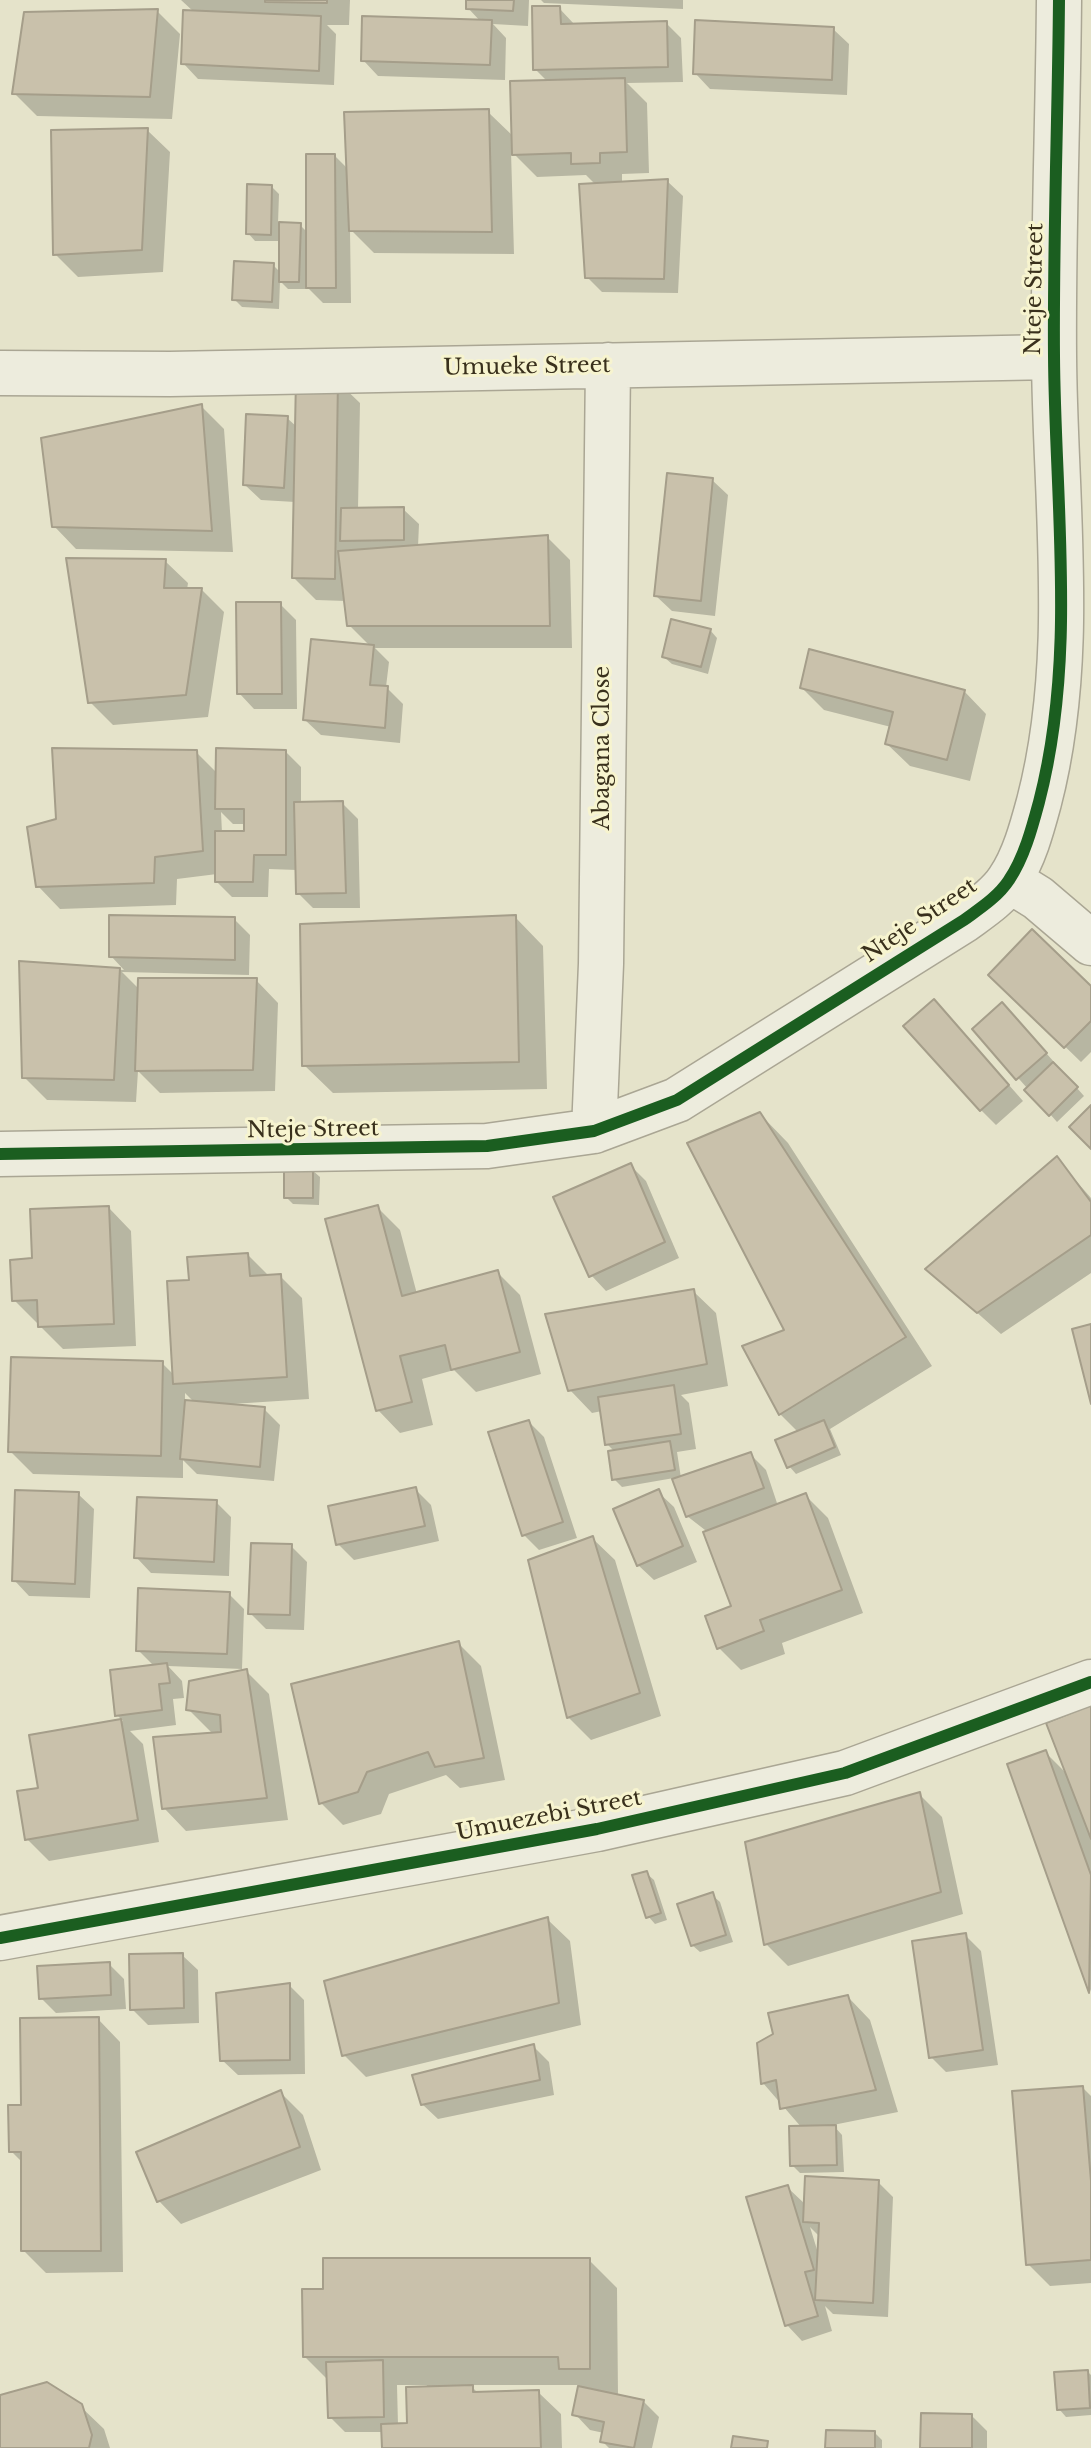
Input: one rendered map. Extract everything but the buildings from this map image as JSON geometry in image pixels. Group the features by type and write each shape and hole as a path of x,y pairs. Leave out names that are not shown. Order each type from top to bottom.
{"street":[{"name":"Nteje Street","path":"0,1154 487,1146 594,1131 677,1100 987,904 1009,880 1031,832 1048,767 1058,697 1061,539 1054,357 1059,0"},
{"name":"Umueke Street","path":"0,373 170,374 1054,357"},
{"name":"Abagana Close","path":"594,1131 601,964 608,365"},
{"name":"Nteje Street","path":"1009,880 1038,898 1091,943"},
{"name":"Umuezebi Street","path":"0,1938 597,1829 845,1773 1091,1682"}],"cycle path":[{"path":"0,1154 487,1146 594,1131 677,1100 964,920 999,892 1019,862 1039,802 1051,747 1058,692 1061,580 1054,312 1059,0"},
{"path":"0,1938 597,1829 845,1773 1091,1682"}]}
